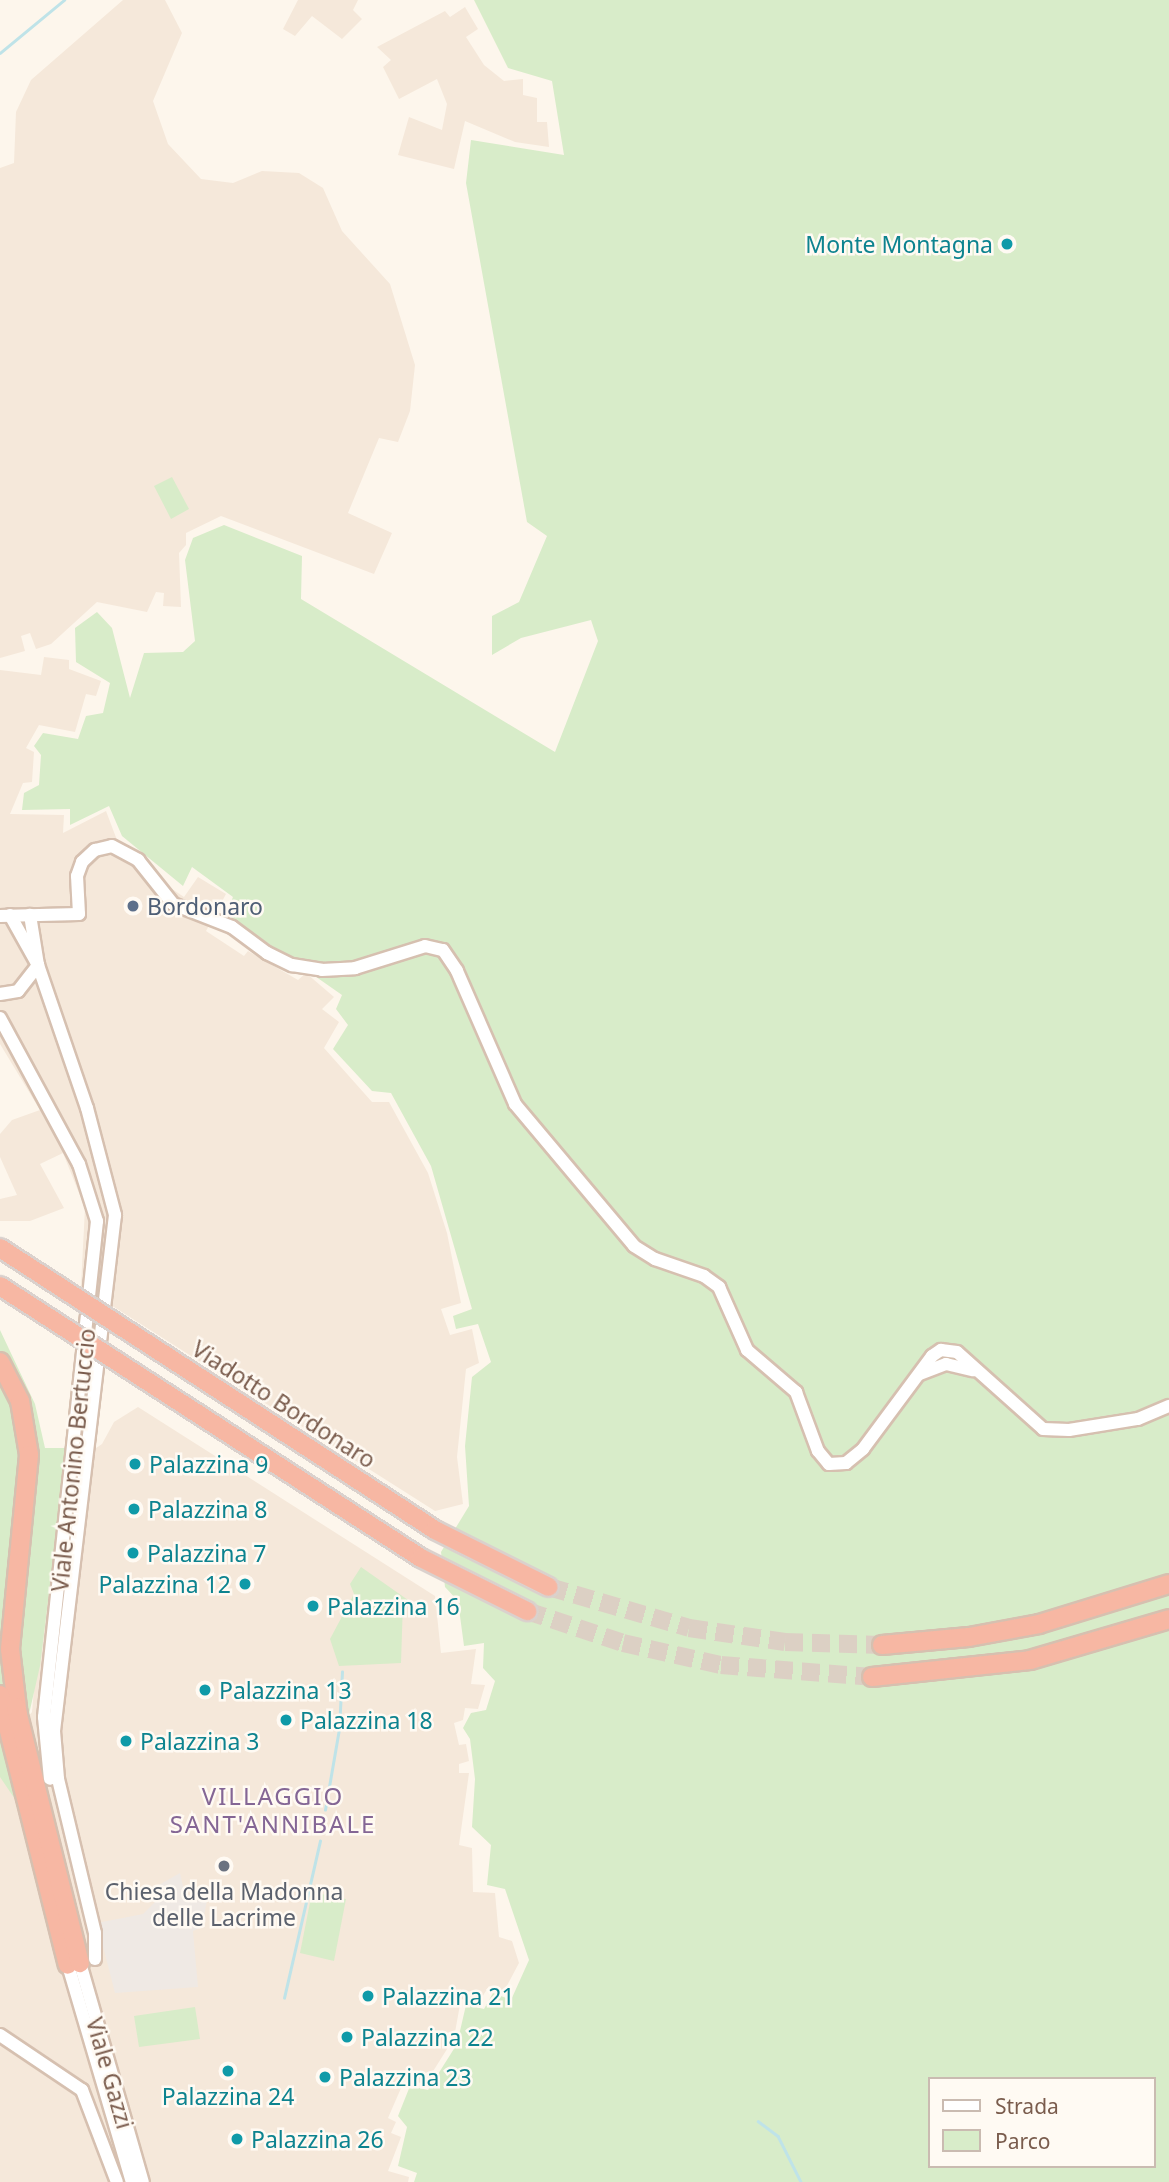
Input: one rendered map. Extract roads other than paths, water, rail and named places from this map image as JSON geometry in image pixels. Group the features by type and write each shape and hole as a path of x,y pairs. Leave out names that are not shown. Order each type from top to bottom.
{"highway":[{"name":"Viadotto Bordonaro","path":"0,1248 435,1530 549,1587"},
{"path":"0,1286 411,1552 527,1611"},
{"path":"0,1362 20,1401 29,1455 10,1649 18,1716"},
{"path":"890,1644 1040,1624 1169,1584"},
{"path":"872,1677 1030,1660 1169,1619"},
{"path":"0,1632 18,1716 81,1962"},
{"path":"0,1695 81,1962"}],"street":[{"path":"5,916 79,914 77,876 82,862 95,850 112,846 138,860 173,904 238,929 267,953 300,967 355,968 437,946 452,961 515,1104 634,1246 655,1259 704,1276 719,1287 747,1350 796,1392 824,1461 846,1463 863,1449 920,1375 955,1364 981,1374 1044,1429 1069,1430 1138,1419 1169,1406"},
{"path":"0,994 18,991 38,965 30,915"},
{"path":"5,916 38,965"},
{"name":"Viale Antonino Bertuccio","path":"38,965 87,1108 113,1204 115,1237 99,1334 54,1731 58,1779 88,1918"},
{"name":"Viale Antonino Bertuccio","path":"0,1018 79,1164 97,1221 43,1730 50,1780 88,1918"},
{"path":"81,1962 88,1918"},
{"name":"Viale Gazzi","path":"81,1962 132,2182"},
{"name":"Viale Gazzi","path":"81,1962 143,2182"},
{"path":"0,2035 82,2090 117,2182"}],"waterway":[{"path":"0,53 64,0"},
{"path":"325,1810 339,1729 342,1672"},
{"path":"284,1998 320,1841"},
{"path":"758,2121 778,2136 801,2182"}],"tunnel":[{"path":"549,1587 689,1628 785,1642 882,1645"},
{"path":"527,1611 623,1643 721,1665 872,1677"}],"place":[{"name":"Monte Montagna","path":"1007,244"},
{"name":"Bordonaro","path":"133,906"},
{"name":"Palazzina 9","path":"135,1464"},
{"name":"Palazzina 8","path":"134,1509"},
{"name":"Palazzina 7","path":"133,1553"},
{"name":"Palazzina 12","path":"245,1584"},
{"name":"Palazzina 16","path":"313,1606"},
{"name":"Palazzina 13","path":"205,1690"},
{"name":"Palazzina 18","path":"286,1720"},
{"name":"Palazzina 3","path":"126,1741"},
{"name":"Chiesa della Madonna delle Lacrime","path":"224,1866"},
{"name":"Palazzina 21","path":"368,1996"},
{"name":"Palazzina 22","path":"347,2037"},
{"name":"Palazzina 24","path":"228,2071"},
{"name":"Palazzina 23","path":"325,2077"},
{"name":"Palazzina 26","path":"237,2139"}],"district":[{"name":"VILLAGGIO SANT'ANNIBALE","path":"273,1810"}]}
